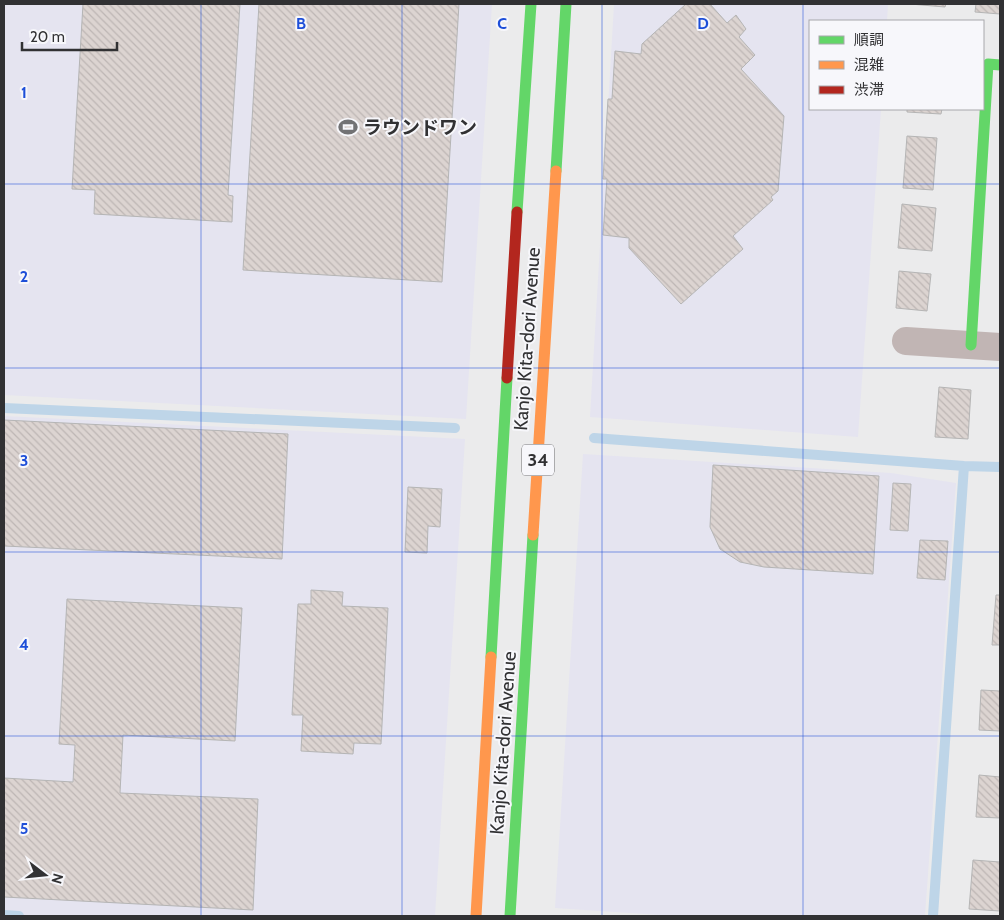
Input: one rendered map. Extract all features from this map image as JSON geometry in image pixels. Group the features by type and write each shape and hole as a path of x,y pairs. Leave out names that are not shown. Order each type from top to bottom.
{"main road":[{"name":"Kanjo Kita-dori Avenue","path":"476,916 506,384 531,4"},
{"name":"Kanjo Kita-dori Avenue","path":"510,916 566,4"},
{"path":"970,345 988,64 1000,65"}],"street":[{"path":"906,341 1000,347"}],"shaded area":[{"path":"4,4 492,4 466,419 4,395"},
{"path":"614,4 888,4 887,20 809,20 809,110 881,110 858,437 590,417"},
{"path":"4,416 465,439 435,916 4,916"},
{"path":"583,454 891,473 956,483 925,916 674,916 555,908"}],"building":[{"path":"83,4 240,4 228,195 233,196 232,222 94,214 95,190 72,189"},
{"path":"259,4 459,4 442,282 243,270"},
{"path":"686,4 710,4 727,23 736,15 746,29 739,37 755,55 741,69 784,116 778,191 771,197 773,200 733,236 743,249 681,304 629,248 629,238 603,235 607,179 603,179 608,99 612,99 615,51 641,54 642,44"},
{"path":"910,4 946,4 945,7"},
{"path":"976,4 1000,4 1000,14 975,12"},
{"path":"907,110 942,110 941,114 907,112"},
{"path":"907,136 937,138 933,190 903,188"},
{"path":"902,204 936,208 932,251 898,248"},
{"path":"899,271 931,274 927,311 896,308"},
{"path":"939,387 971,390 968,439 935,437"},
{"path":"4,420 288,434 282,559 4,546"},
{"path":"713,465 879,476 873,574 764,567 740,562 720,549 710,527"},
{"path":"893,483 911,484 908,531 890,530"},
{"path":"408,487 442,489 440,527 428,526 427,553 405,552"},
{"path":"920,540 948,541 945,580 917,578"},
{"path":"311,590 343,592 342,606 388,608 381,744 354,743 353,754 301,751 303,715 292,715 298,604 311,604"},
{"path":"996,595 1000,595 1000,645 992,645"},
{"path":"67,599 242,608 235,741 123,735 120,793 258,799 253,910 4,897 4,778 73,782 75,745 59,744"},
{"path":"981,690 1000,691 1000,731 979,730"},
{"path":"979,775 1000,777 1000,818 976,817"},
{"path":"973,860 1000,862 1000,911 969,909"}],"waterway":[{"path":"4,408 455,428"},
{"path":"594,438 964,466 1000,467"},
{"path":"933,916 964,466"},
{"path":"4,915 19,916"}],"traffic: fast":[{"path":"517,212 531,4"},
{"path":"556,171 566,4"},
{"path":"971,345 988,64 1000,65"},
{"path":"491,657 507,378"},
{"path":"510,916 533,535"}],"traffic: slow":[{"path":"533,535 556,171"},
{"path":"476,916 491,657"}],"traffic: jam":[{"path":"507,378 517,212"}],"place":[{"name":"ラウンドワン","path":"348,127"}]}
